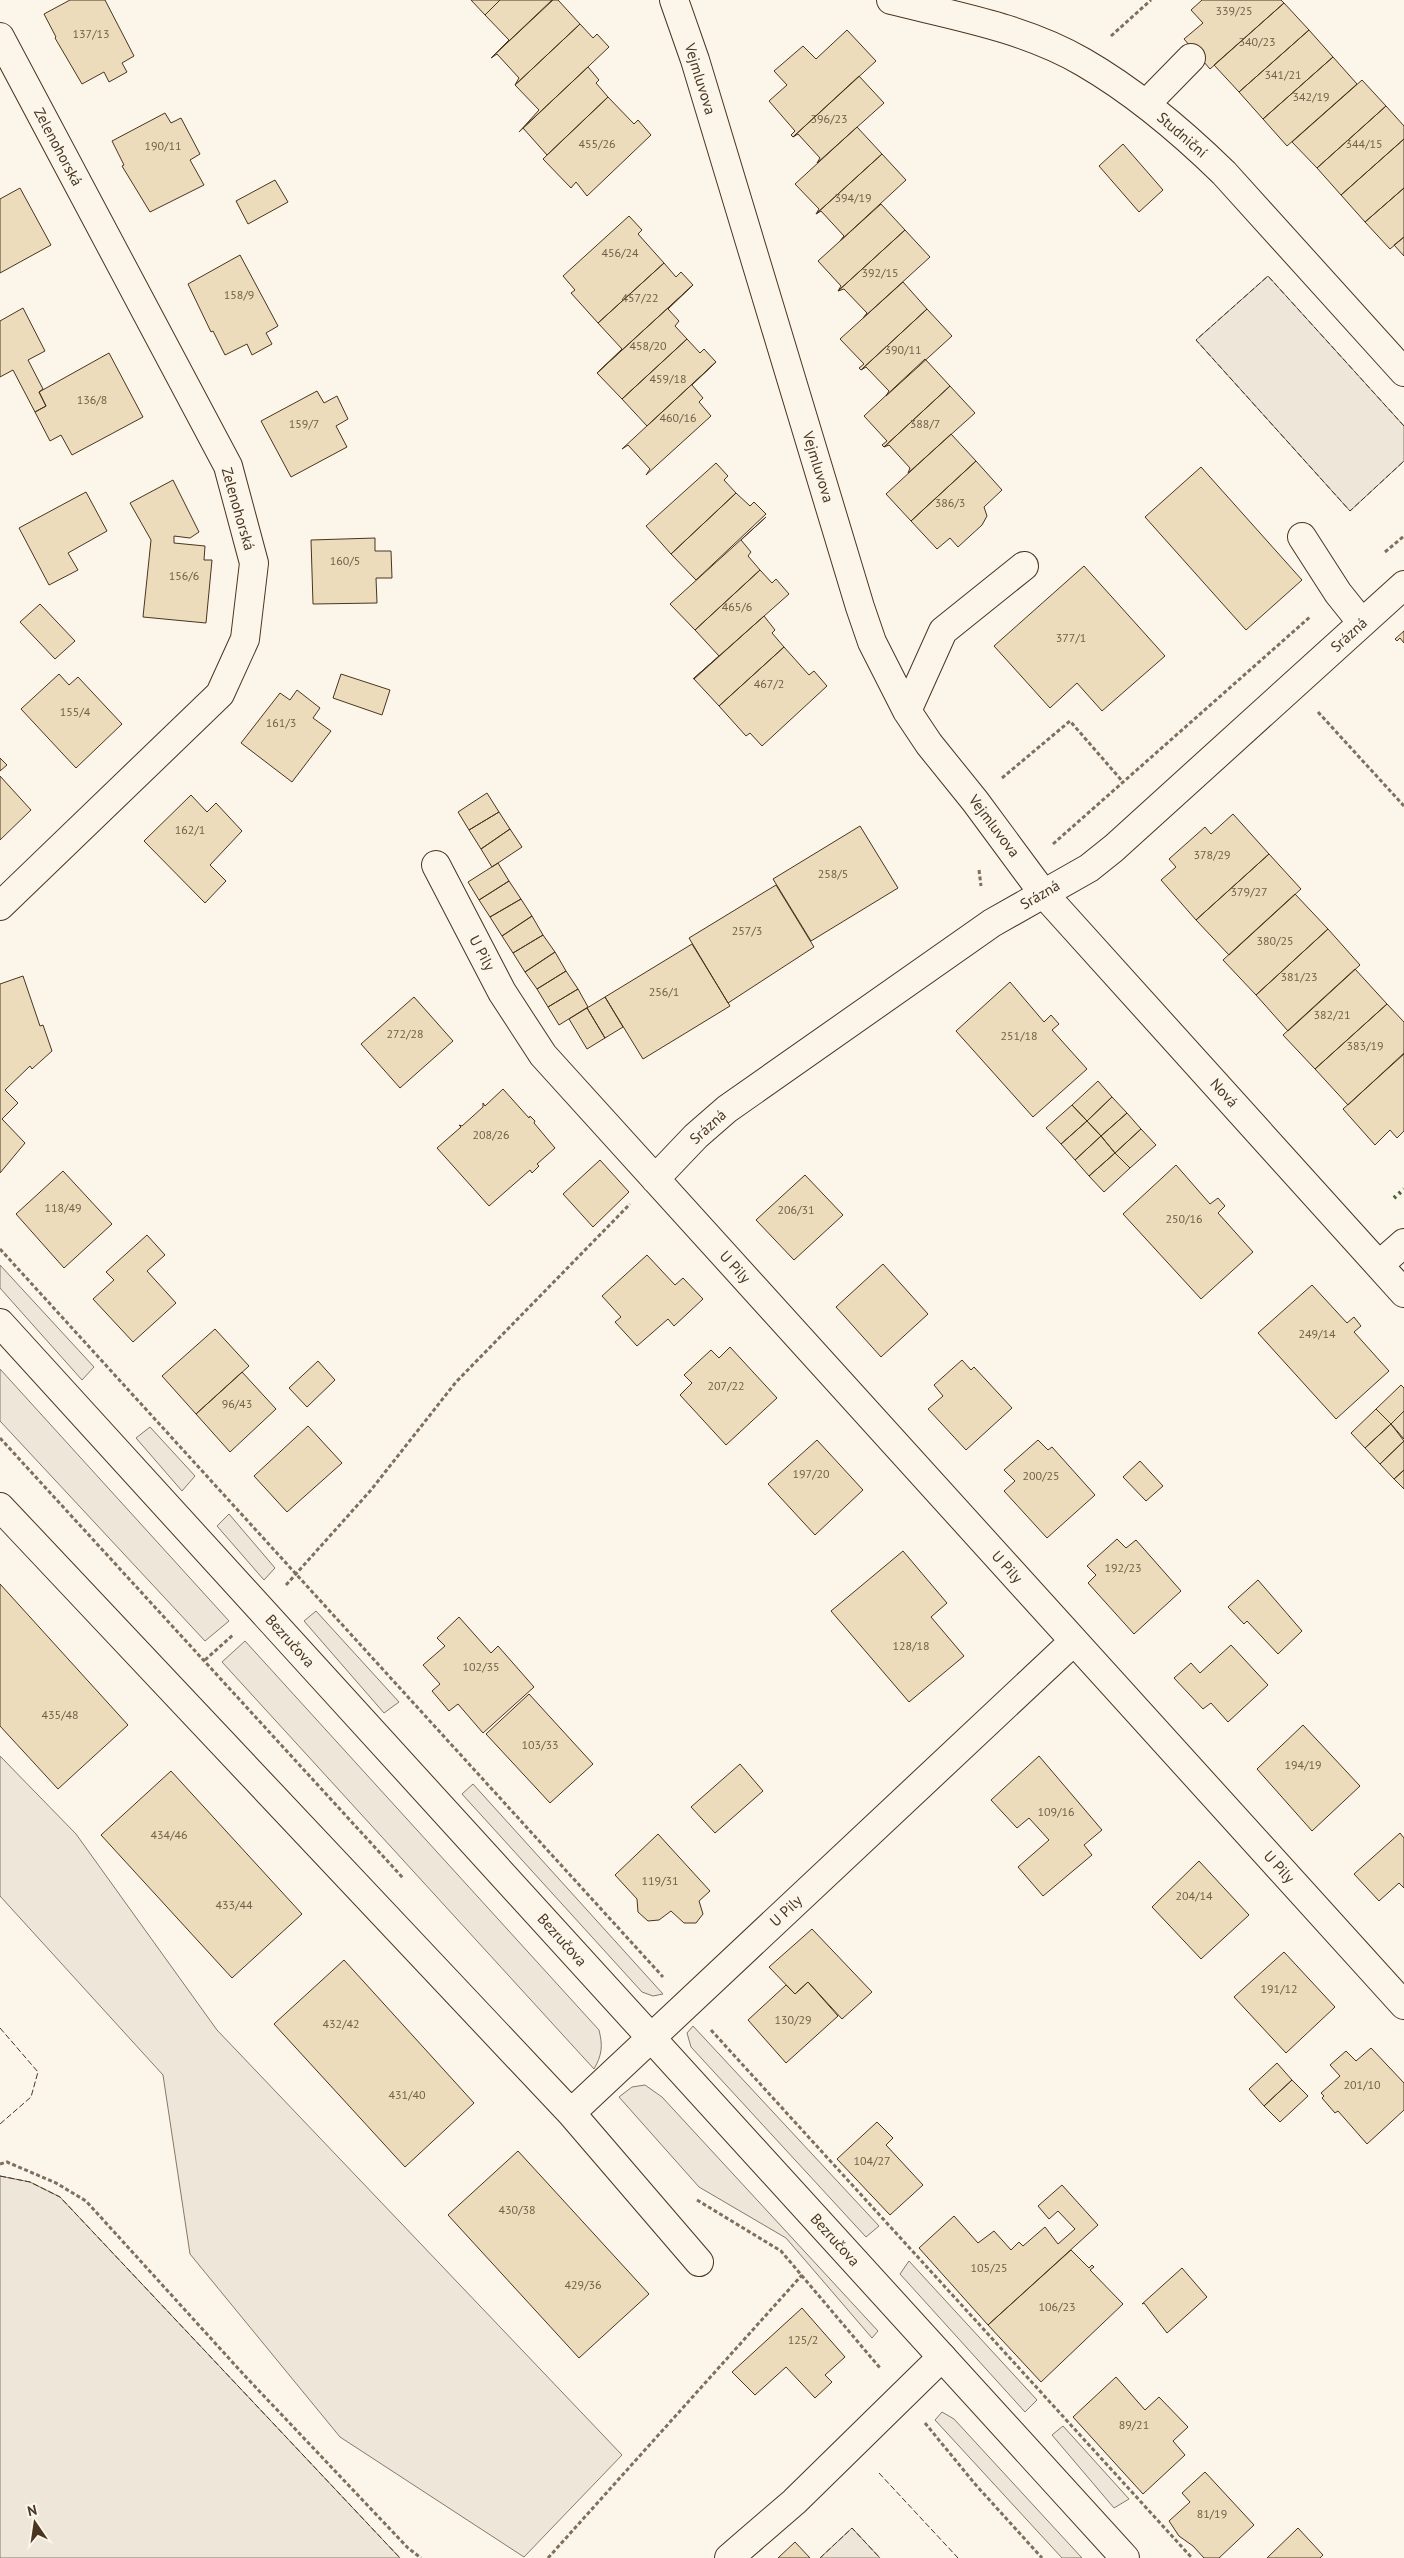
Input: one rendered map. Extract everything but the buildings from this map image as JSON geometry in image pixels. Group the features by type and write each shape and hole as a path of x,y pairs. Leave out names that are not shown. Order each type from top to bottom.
{"street":[{"name":"Vejmluvova","path":"674,0 695,60 872,642 907,711 929,744 975,801 1043,893"},
{"name":"Studniční","path":"891,0 996,26 1040,42 1082,61 1146,104 1192,142 1224,173 1404,372"},
{"name":"Zelenohorská","path":"0,37 228,466 254,563 245,639 220,694 0,906"},
{"path":"1146,104 1191,58"},
{"path":"1302,537 1338,593 1362,623"},
{"path":"907,711 943,631 1024,566"},
{"name":"Srázná","path":"655,1179 696,1136 727,1109 992,923 1088,868 1114,848 1404,585"},
{"name":"U Pily","path":"436,865 502,992 543,1055 1404,2005"},
{"name":"Nová","path":"1043,893 1404,1293"},
{"path":"1379,1265 1404,1242"},
{"name":"Bezručova","path":"0,1323 1125,2558"},
{"path":"0,1507 571,2113 699,2262"},
{"name":"U Pily","path":"571,2113 1074,1641"},
{"path":"729,2558 794,2502 942,2357"}],"path":[{"path":"1110,38 1151,0"},
{"path":"1051,846 1338,593"},
{"path":"1294,686 1404,806"},
{"path":"1000,780 1070,721 1123,782"},
{"path":"979,867 982,889"},
{"path":"297,1574 371,1490 456,1382 655,1179"},
{"path":"0,1248 1192,2558"},
{"path":"0,1438 404,1878"},
{"path":"0,2164 7,2162 56,2183 86,2201 245,2376 408,2548 421,2558"},
{"path":"690,2196 781,2251 975,2484 1042,2558"},
{"path":"548,2558 802,2275"}],"shaded area":[{"path":"1268,276 1404,426 1404,461 1350,511 1196,340"},
{"path":"0,1265 94,1367 82,1380 0,1288"},
{"path":"0,1369 229,1621 205,1641 0,1421"},
{"path":"150,1427 195,1476 182,1491 136,1438"},
{"path":"229,1514 275,1568 264,1580 217,1526"},
{"path":"316,1611 399,1702 384,1713 304,1621"},
{"path":"245,1641 599,2030 601,2050 594,2069 222,1662"},
{"path":"0,1756 76,1834 217,2030 622,2455 524,2557 340,2437 190,2254 163,2075 0,1896"},
{"path":"473,1784 663,1994 653,1996 642,1992 462,1794"},
{"path":"693,2026 879,2226 866,2237 691,2047 687,2033"},
{"path":"645,2085 662,2097 878,2331 872,2338 786,2238 699,2187 619,2097 632,2087"},
{"path":"0,2176 30,2182 60,2197 400,2558 0,2558"},
{"path":"909,2261 1037,2400 1025,2412 900,2274"},
{"path":"942,2412 954,2419 1082,2558 1062,2558 935,2420"},
{"path":"1063,2426 1129,2499 1114,2508 1052,2435"},
{"path":"852,2528 880,2558 820,2558"}],"hedge":[{"path":"1394,1198 1404,1189"}],"fence":[{"path":"1404,426 1268,276 1196,340 1350,511 1404,461"},
{"path":"0,2028 38,2072 31,2097 0,2124"},
{"path":"0,2176 30,2182 60,2197 400,2558"},
{"path":"879,2473 958,2558"},
{"path":"820,2558 852,2528 880,2558"}]}
